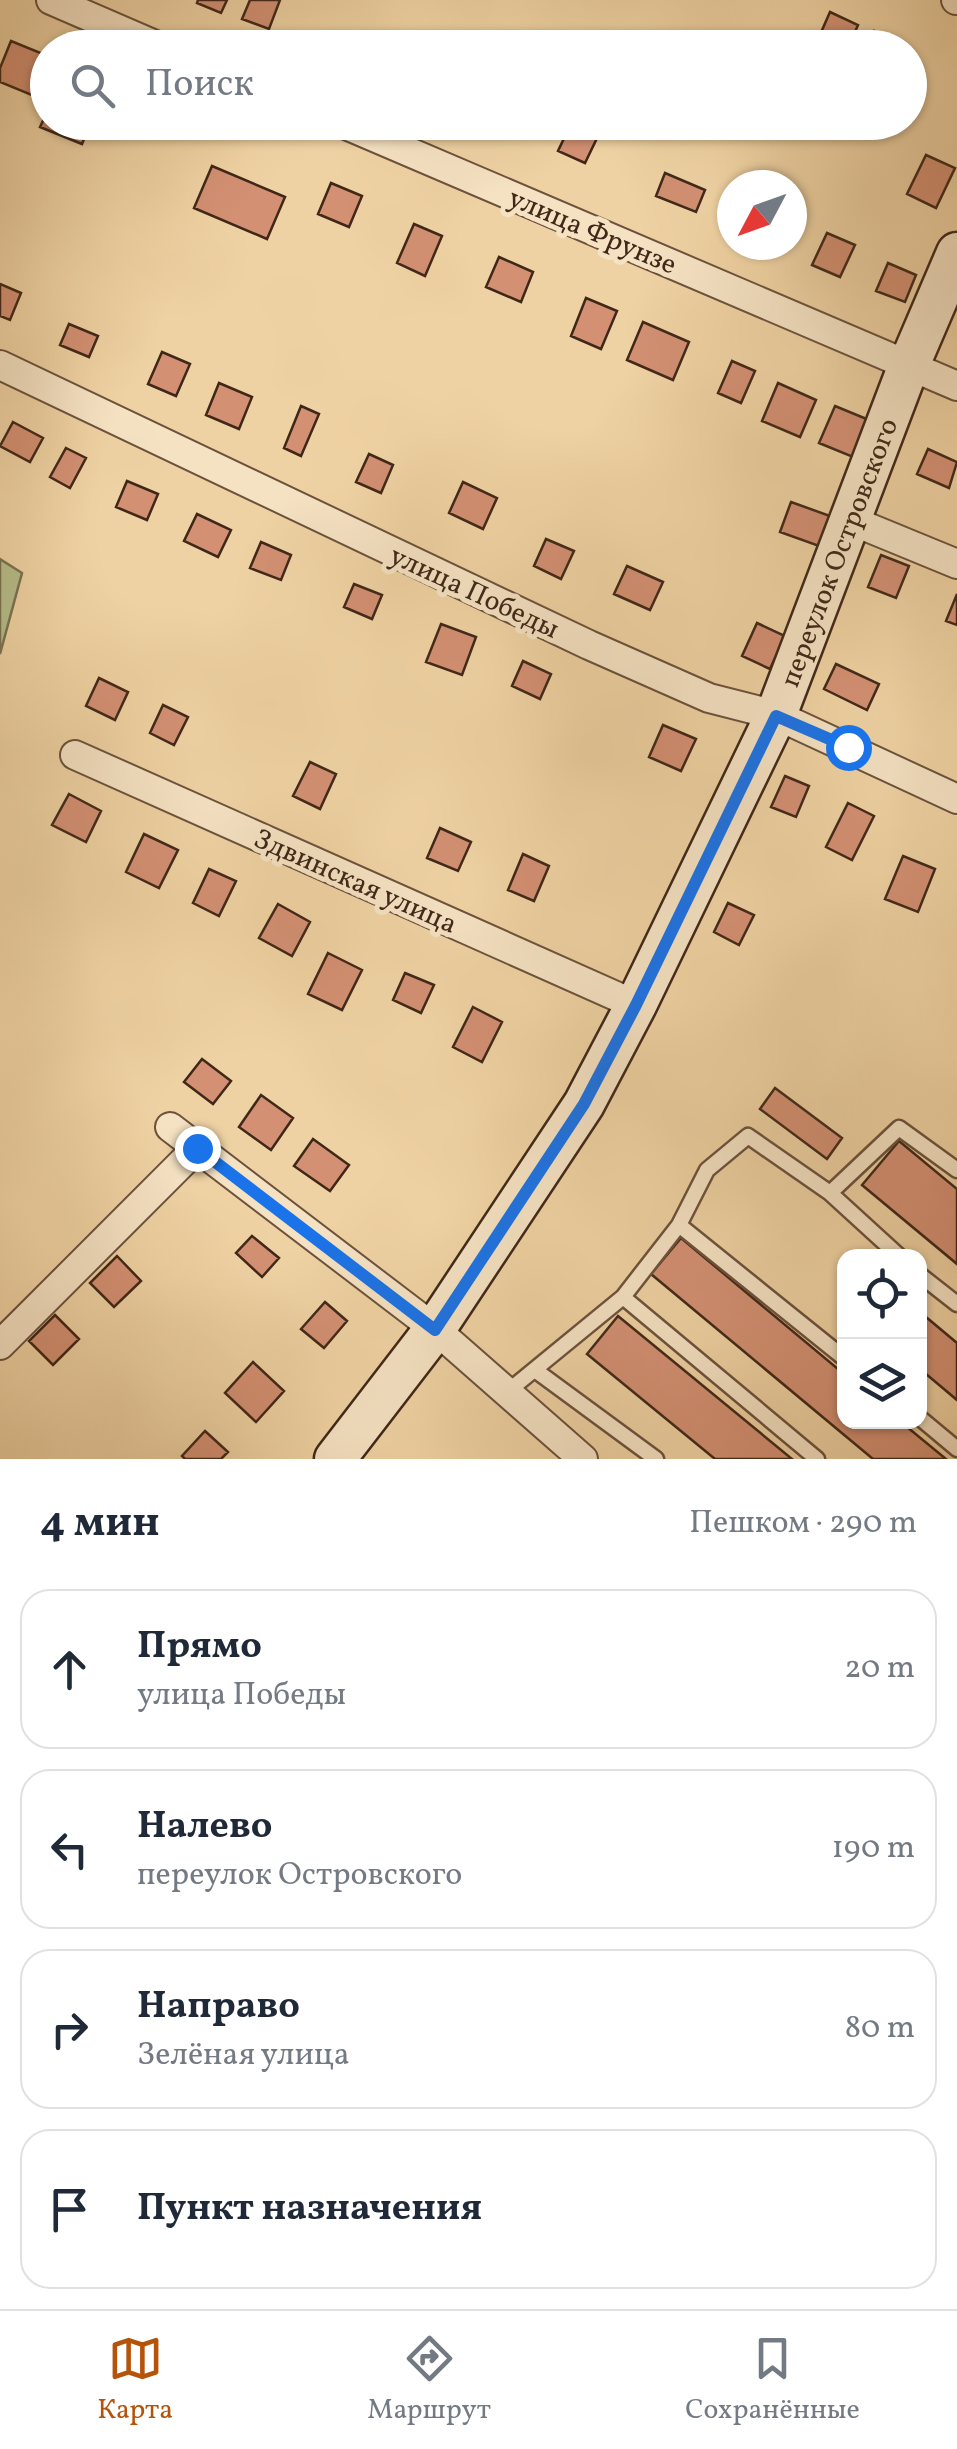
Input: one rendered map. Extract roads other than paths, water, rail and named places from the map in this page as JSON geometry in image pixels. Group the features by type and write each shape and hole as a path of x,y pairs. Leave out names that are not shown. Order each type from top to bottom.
{"street":[{"path":"51,0 120,30"},
{"name":"улица Фрунзе","path":"381,140 957,386"},
{"name":"переулок Островского","path":"335,1459 435,1330 584,1104 636,1005 776,716 909,365 957,253"},
{"name":"улица Победы","path":"0,365 589,645 709,698 776,716 957,799"},
{"path":"850,520 957,564"},
{"name":"Здвинская улица","path":"75,754 636,1005"},
{"path":"170,1127 435,1330 583,1459"},
{"path":"0,1345 197,1148"}],"lane":[{"path":"830,1194 899,1128 957,1170"},
{"path":"506,1392 623,1297 679,1225 707,1170 748,1136 830,1194 891,1249"},
{"path":"679,1225 837,1352"},
{"path":"927,1281 957,1304"},
{"path":"623,1297 817,1459"},
{"path":"534,1370 656,1459"},
{"path":"927,1424 957,1449"}]}
